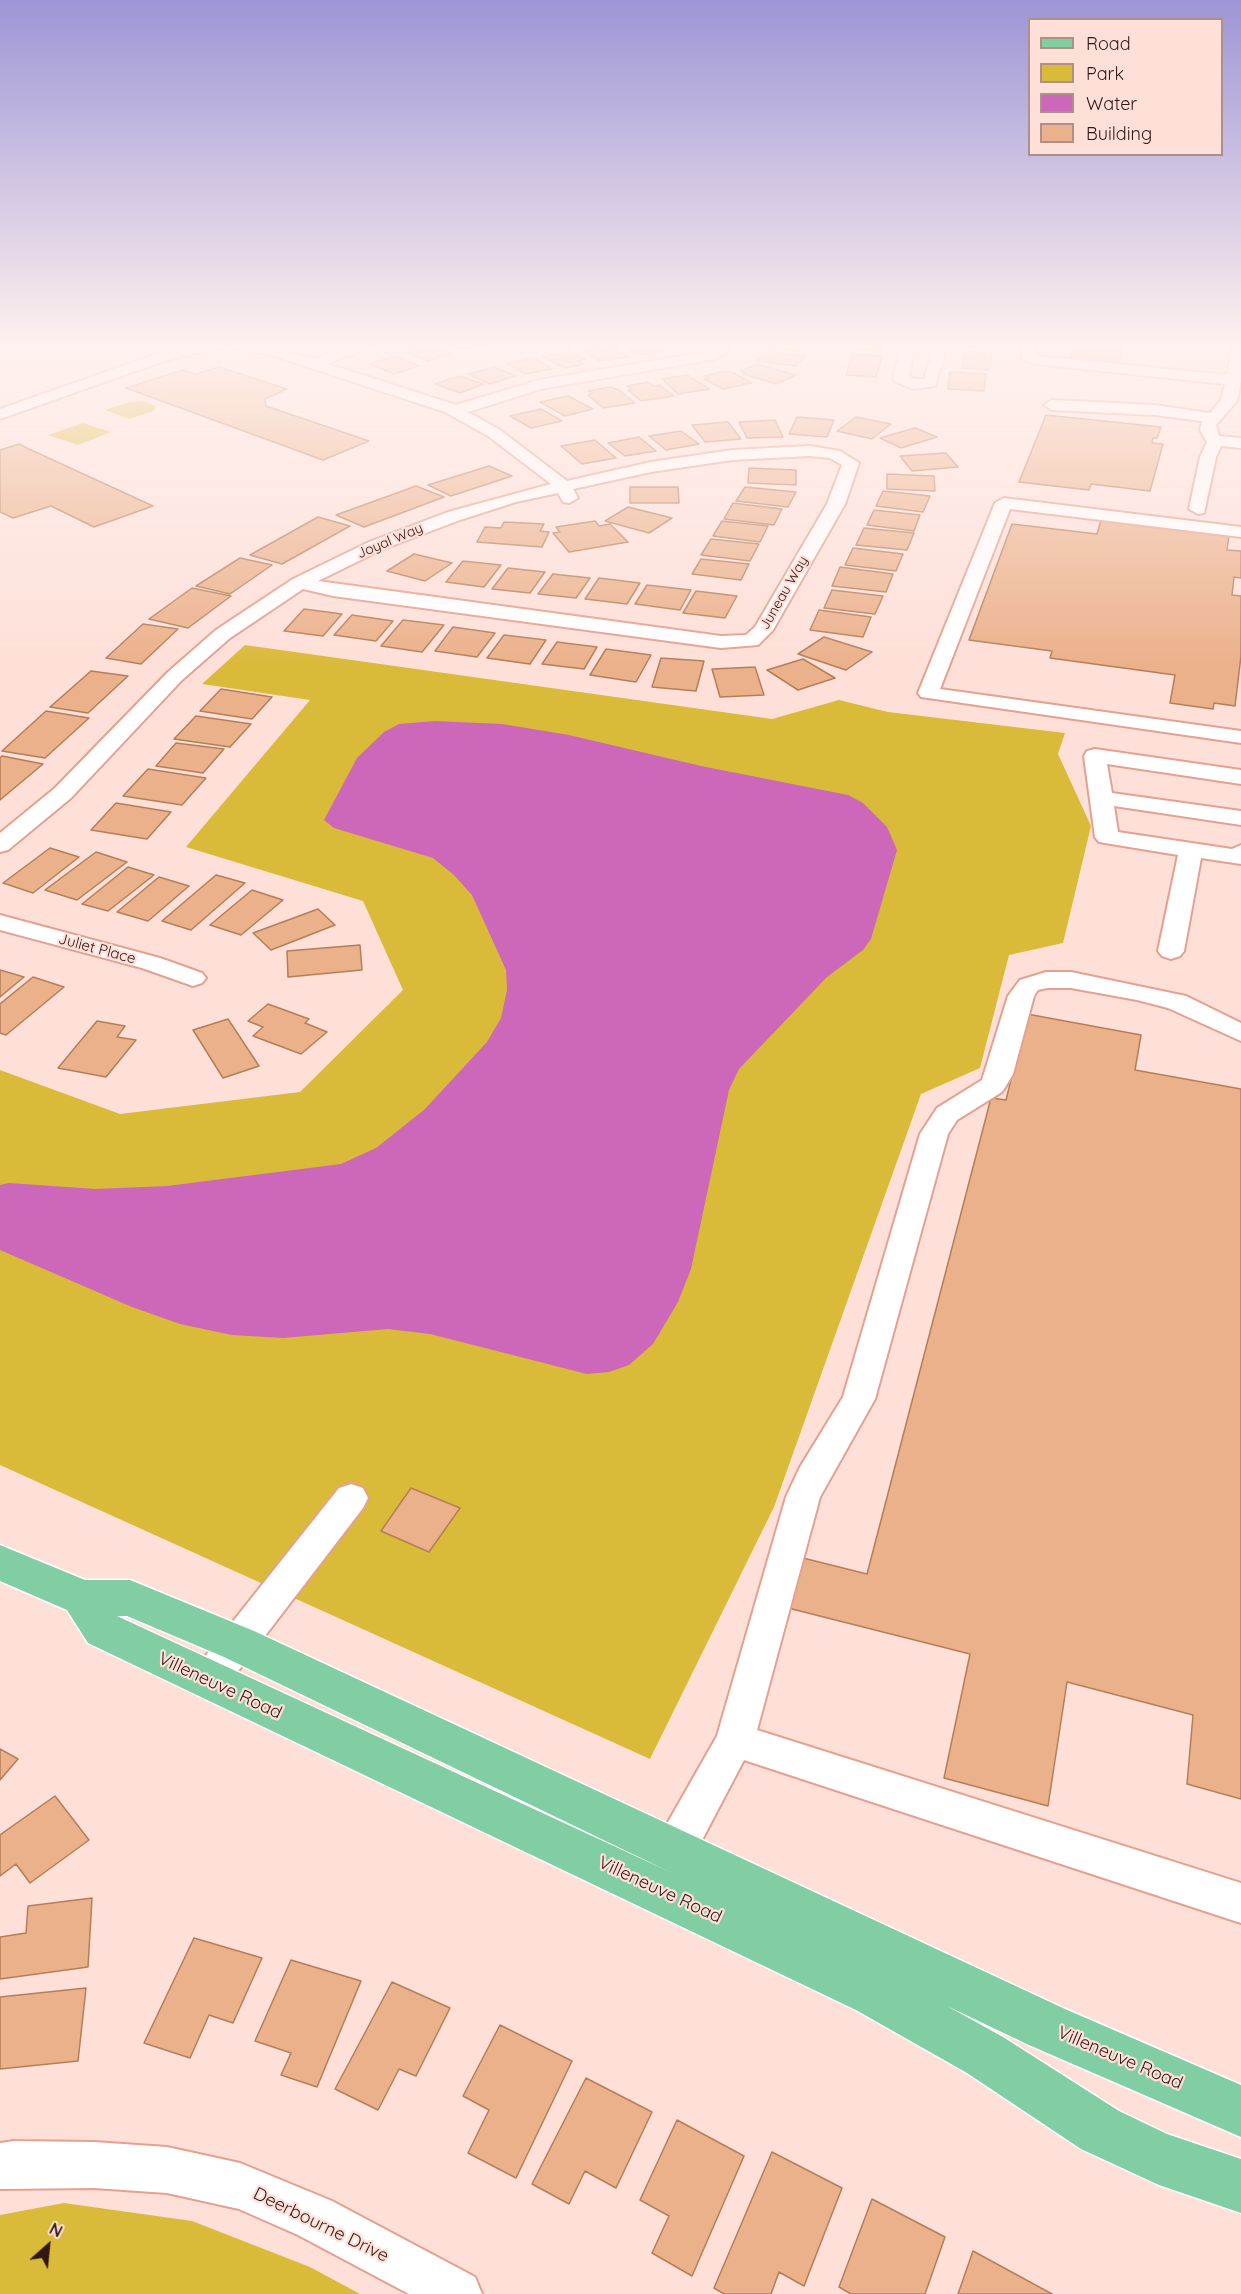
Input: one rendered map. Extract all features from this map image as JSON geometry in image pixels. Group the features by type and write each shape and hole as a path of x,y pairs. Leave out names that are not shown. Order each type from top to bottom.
{"main road":[{"name":"Villeneuve Road","path":"0,1562 82,1598 130,1598 239,1644 665,1869 985,2055 1101,2130 1160,2158 1241,2186"},
{"name":"Villeneuve Road","path":"82,1598 103,1630 405,1774 665,1869 1047,2027 1241,2111"}],"street":[{"path":"518,451 566,494"},
{"path":"1198,509 1210,451"},
{"name":"Juneau Way","path":"300,583 333,590 721,642 751,641 761,634 836,504 851,463 842,456 826,452 749,454 677,463 566,494"},
{"name":"Joyal Way","path":"0,845 63,793 199,654 240,621 300,583 366,550 414,530 493,503 566,494"},
{"path":"1241,532 1004,503 928,693 1241,737"},
{"path":"1241,777 1095,756 1107,837 1240,857 1241,852"},
{"path":"1171,951 1183,848 1180,809 1186,769"},
{"path":"1102,798 1241,818"},
{"name":"Juliet Place","path":"0,922 151,963 193,978"},
{"path":"665,1869 735,1740 803,1497 812,1477 859,1400 934,1134 947,1114 992,1086 999,1074 1021,996 1029,985 1046,980 1071,980 1177,1002 1241,1033"},
{"path":"209,1680 351,1498"},
{"path":"735,1740 1241,1903"},
{"name":"Deerbourne Drive","path":"0,2166 14,2164 94,2165 167,2170 240,2186 315,2218 458,2294"}],"green space":[{"path":"245,645 772,719 839,700 888,712 1065,733 1058,754 1091,826 1063,943 1009,955 980,1068 921,1094 774,1507 650,1759 0,1465 0,1070 120,1114 300,1092 403,990 363,901 186,847 310,700 202,684"},
{"path":"64,2203 192,2221 310,2267 360,2294 0,2294 0,2215"}],"water":[{"path":"435,721 502,724 569,735 701,766 848,795 863,803 887,827 897,850 871,939 863,950 827,977 739,1069 729,1090 691,1269 678,1302 653,1344 629,1365 609,1372 587,1374 430,1334 388,1329 283,1338 232,1335 180,1324 132,1307 0,1250 0,1185 9,1183 95,1189 167,1186 341,1164 376,1148 424,1110 487,1042 501,1018 507,990 506,970 472,895 454,875 433,858 334,828 324,820 357,758 384,732 399,724"}],"building":[{"path":"0,451 34,451 153,506 94,527 51,506 13,518 0,512"},
{"path":"299,451 345,451 323,460"},
{"path":"567,451 608,451 616,458 582,464"},
{"path":"619,451 656,451 625,456"},
{"path":"1031,451 1161,451 1150,491 1091,484 1089,490 1019,482"},
{"path":"946,453 958,467 912,471 900,456"},
{"path":"489,466 512,476 451,496 428,485"},
{"path":"749,468 796,470 796,485 748,483"},
{"path":"887,474 934,476 935,491 887,489"},
{"path":"416,486 444,497 364,527 336,515"},
{"path":"630,487 678,487 679,503 630,503"},
{"path":"745,487 796,492 788,507 736,501"},
{"path":"883,491 930,496 923,512 876,506"},
{"path":"733,503 782,509 774,525 724,519"},
{"path":"628,507 672,518 649,533 605,521"},
{"path":"874,510 920,515 914,531 867,525"},
{"path":"318,517 350,526 282,564 250,555"},
{"path":"1101,520 1229,535 1227,550 1241,551 1241,578 1234,577 1232,595 1241,596 1241,656 1235,706 1214,703 1213,709 1170,703 1175,675 1050,658 1052,651 969,640 1012,524 1097,534"},
{"path":"595,521 599,526 610,524 628,542 569,552 553,533 560,532 556,527"},
{"path":"722,521 768,526 760,542 713,536"},
{"path":"504,522 544,524 540,531 549,532 542,547 477,542 485,527 501,528"},
{"path":"864,528 914,533 907,550 856,545"},
{"path":"711,539 759,544 750,561 701,555"},
{"path":"853,548 903,554 896,571 845,565"},
{"path":"414,554 452,563 425,581 387,571"},
{"path":"240,558 272,565 230,594 196,586"},
{"path":"701,559 749,564 741,580 692,574"},
{"path":"463,561 501,565 484,587 446,582"},
{"path":"840,567 893,574 886,592 832,586"},
{"path":"508,568 545,572 530,593 492,589"},
{"path":"553,574 590,578 576,598 538,594"},
{"path":"599,578 640,583 627,604 585,599"},
{"path":"647,585 691,590 680,610 635,604"},
{"path":"192,588 231,596 188,628 149,619"},
{"path":"832,590 883,596 875,614 824,608"},
{"path":"696,591 737,596 725,618 683,613"},
{"path":"304,609 342,614 323,636 284,631"},
{"path":"819,610 871,617 863,637 810,630"},
{"path":"352,615 393,621 376,641 334,635"},
{"path":"403,620 444,625 422,652 381,646"},
{"path":"143,624 178,629 141,664 106,658"},
{"path":"453,627 495,633 477,657 435,651"},
{"path":"504,635 546,640 530,664 487,658"},
{"path":"824,637 872,652 846,670 798,654"},
{"path":"557,642 597,647 584,669 542,664"},
{"path":"606,649 651,655 636,682 590,675"},
{"path":"661,658 704,661 696,691 652,687"},
{"path":"803,659 835,678 798,690 767,670"},
{"path":"755,667 764,695 720,697 712,669"},
{"path":"91,671 128,676 88,713 50,707"},
{"path":"221,689 272,697 252,719 200,711"},
{"path":"46,711 89,718 45,758 2,751"},
{"path":"196,716 251,724 230,747 174,739"},
{"path":"176,743 224,749 203,773 156,766"},
{"path":"2,756 43,764 0,800 0,758"},
{"path":"148,769 206,778 182,805 123,796"},
{"path":"116,803 171,812 147,839 91,830"},
{"path":"50,848 79,857 33,893 3,883"},
{"path":"96,852 127,862 77,900 45,890"},
{"path":"128,867 154,875 108,911 82,904"},
{"path":"216,875 245,883 191,930 162,921"},
{"path":"159,877 189,886 148,921 117,912"},
{"path":"252,890 283,900 241,935 210,925"},
{"path":"318,909 335,925 271,950 253,933"},
{"path":"360,945 362,970 288,977 287,951"},
{"path":"0,970 24,977 0,997"},
{"path":"33,977 64,987 6,1035 0,1033 0,1004"},
{"path":"268,1004 309,1019 305,1023 327,1032 301,1054 253,1036 263,1027 248,1021"},
{"path":"1027,1014 1141,1035 1135,1070 1241,1089 1241,1799 1187,1784 1193,1715 1067,1682 1048,1806 944,1778 970,1654 788,1608 803,1558 867,1574 991,1098 1006,1100"},
{"path":"228,1019 259,1066 223,1078 193,1030"},
{"path":"97,1021 125,1026 117,1037 136,1040 106,1077 58,1068"},
{"path":"411,1488 460,1508 429,1552 381,1531"},
{"path":"0,1749 18,1759 0,1780"},
{"path":"55,1796 89,1840 30,1883 16,1864 0,1876 0,1835"},
{"path":"92,1898 88,1967 0,1979 0,1937 26,1933 28,1906"},
{"path":"194,1938 262,1958 233,2023 209,2015 190,2058 144,2043"},
{"path":"291,1960 361,1981 317,2087 281,2075 291,2053 255,2041"},
{"path":"392,1982 450,2008 416,2076 399,2069 378,2110 335,2089"},
{"path":"86,1988 78,2061 0,2069 0,1997"},
{"path":"500,2025 572,2061 516,2178 468,2153 489,2110 463,2096"},
{"path":"586,2078 652,2112 616,2188 585,2171 569,2204 532,2184"},
{"path":"677,2120 744,2156 692,2276 652,2253 669,2216 640,2200"},
{"path":"772,2152 842,2188 804,2286 779,2272 771,2294 724,2294 714,2288"},
{"path":"872,2199 945,2237 925,2294 851,2294 839,2287"},
{"path":"973,2251 1052,2294 958,2294"}]}
